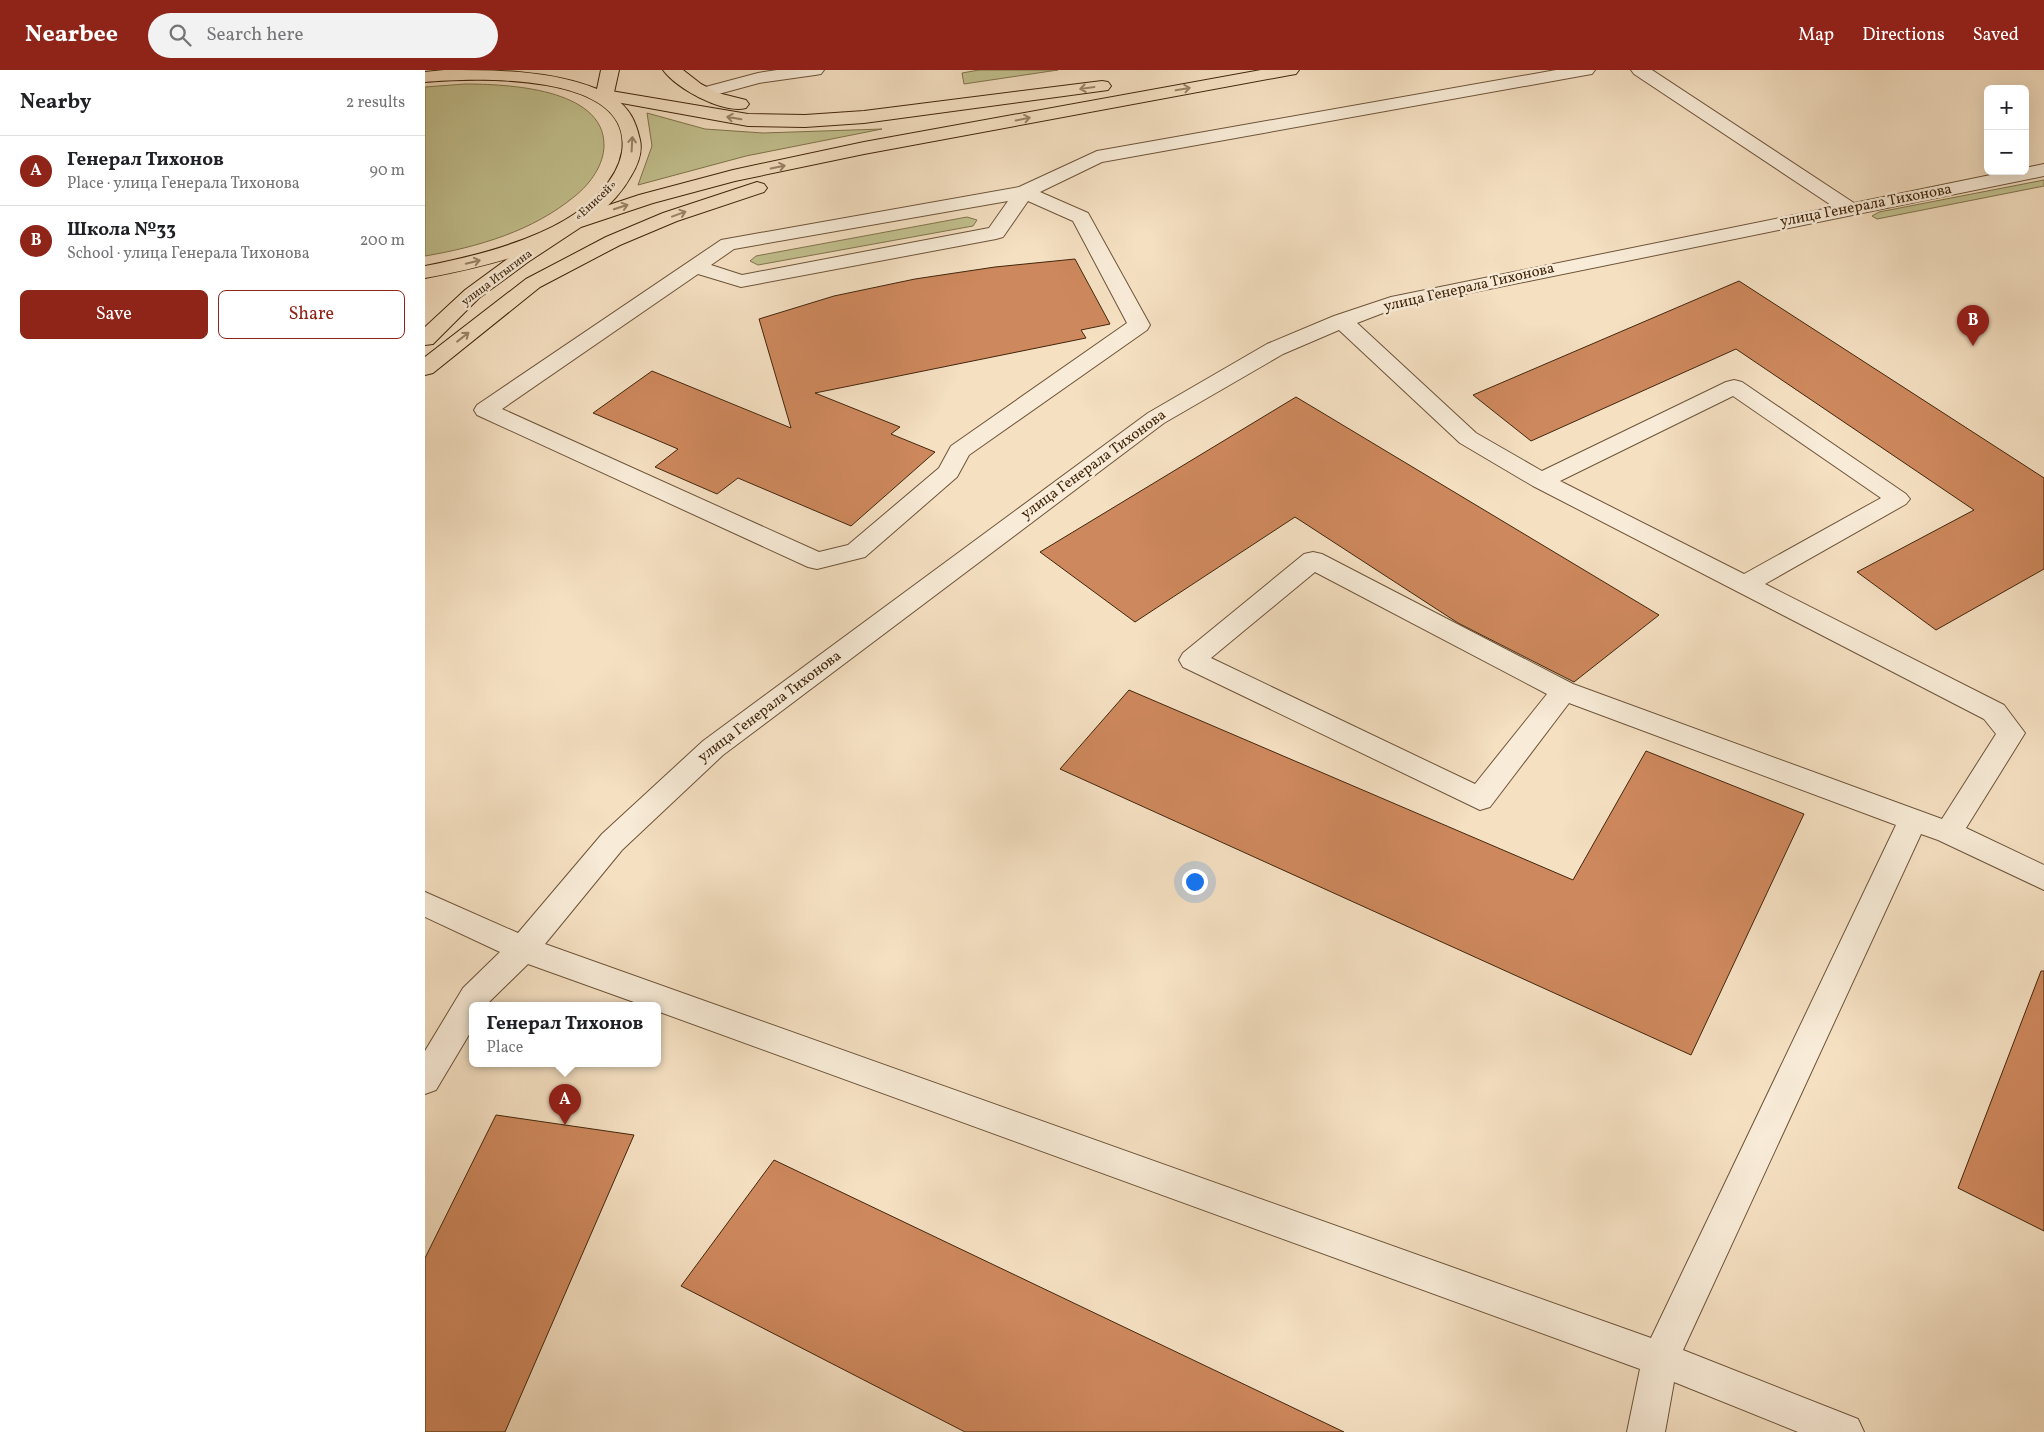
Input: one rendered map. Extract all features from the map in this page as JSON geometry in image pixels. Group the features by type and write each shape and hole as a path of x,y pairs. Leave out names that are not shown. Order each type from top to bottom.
{"main road":[{"path":"610,70 605,95 748,120 786,121 864,117 1222,70"},
{"path":"672,70 686,82 704,93 731,103 769,107 832,108 1009,98"},
{"path":"574,223 646,199 733,176 864,148 1290,70"},
{"name":"«Енисей»","path":"425,77 491,72 530,74 565,81 605,95 620,110 633,133 631,159 615,187 574,223 520,247 474,262 425,272"},
{"path":"425,368 533,283 621,238 671,217 730,196 798,176 990,126"},
{"name":"улица Итыгина","path":"425,338 472,294 521,258 574,223"}],"street":[{"path":"704,93 758,78 815,70"},
{"path":"1024,192 1081,217 1139,325 959,451 949,472 856,551 817,561 485,410 728,244 1024,192 1097,157 1586,70"},
{"path":"1640,70 1850,209"},
{"name":"улица Генерала Тихонова","path":"471,1002 523,949 612,842 713,748 1156,418 1275,349 1391,303 2044,170"},
{"path":"695,267 741,281 996,233 1024,192"},
{"path":"1342,321 1468,438 1541,481 1995,712 2011,732 1948,832"},
{"path":"1541,481 1734,387 1898,499 1744,585"},
{"path":"1564,691 1480,799 1192,660 1313,560 1564,691 1948,832 2044,878"},
{"path":"1646,1432 1661,1359 1913,820"},
{"path":"425,904 523,949 1661,1359 1845,1432"},
{"name":"улица Генерала Тихонова","path":"425,1080 469,1005"}],"shaded area":[{"path":"979,70 1058,70 964,84 962,73"},
{"path":"465,84 527,88 550,93 571,101 588,111 600,126 604,145 602,160 586,186 559,208 541,219 504,236 465,248 425,256 425,87"},
{"path":"647,113 705,129 763,133 882,129 746,156 638,185 652,146"},
{"path":"2044,180 2044,186 1877,219 1872,216 1879,212"},
{"path":"967,217 977,220 973,226 758,265 750,261 756,256"}],"building":[{"path":"1075,259 1110,324 1081,330 1086,338 815,393 900,427 891,434 935,452 851,526 738,478 717,494 655,467 678,449 593,413 652,371 791,428 759,319 834,296 915,279 995,267"},
{"path":"1739,281 2044,478 2044,569 1936,630 1857,572 1974,510 1736,349 1531,441 1473,395"},
{"path":"1296,397 1659,615 1574,682 1458,623 1295,517 1135,622 1040,552"},
{"path":"1129,690 1573,880 1646,751 1804,814 1691,1055 1060,769"},
{"path":"2041,971 2044,971 2044,1231 1958,1188"},
{"path":"496,1115 634,1135 505,1432 425,1432 425,1258"},
{"path":"774,1160 1344,1432 965,1432 681,1286"}],"place":[{"name":"Школа №33","path":"1973,346"},
{"name":"Генерал Тихонов","path":"565,1125"}]}
